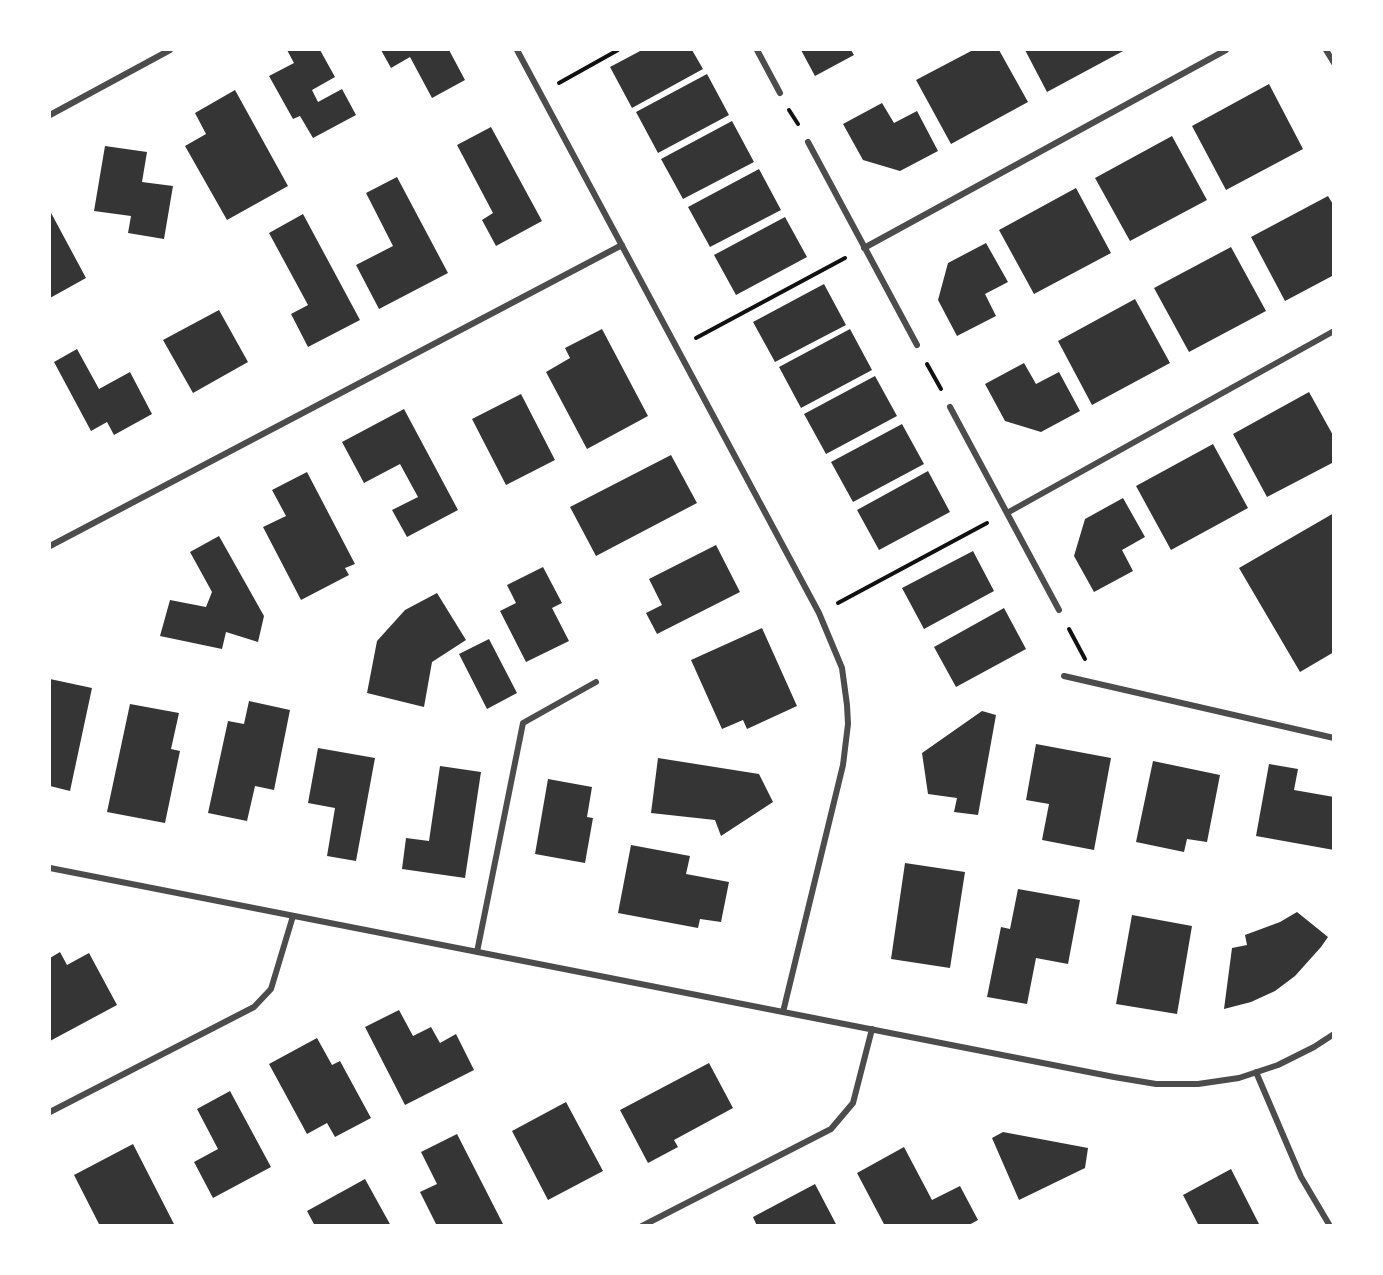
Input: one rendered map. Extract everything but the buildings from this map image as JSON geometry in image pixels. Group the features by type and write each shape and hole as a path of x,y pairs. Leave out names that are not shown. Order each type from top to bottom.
{"street":[{"path":"50,115 170,50"},
{"path":"517,50 819,613 842,668 848,705 843,765 783,1012"},
{"path":"757,50 780,93"},
{"path":"864,248 1226,50"},
{"path":"1326,50 1334,63"},
{"path":"808,142 917,345"},
{"path":"50,546 622,245"},
{"path":"1007,513 1334,331"},
{"path":"950,407 1059,610"},
{"path":"1064,676 1334,738"},
{"path":"477,952 524,723 596,682"},
{"path":"50,868 1156,1084 1198,1084 1239,1078 1278,1065 1334,1034"},
{"path":"50,1112 254,1007 271,989 293,916"},
{"path":"642,1226 831,1129 853,1103 872,1029"},
{"path":"1256,1072 1301,1177 1330,1226"}],"path":[{"path":"540,94 618,50"},
{"path":"780,93 808,142"},
{"path":"677,348 864,248"},
{"path":"917,345 950,407"},
{"path":"819,613 1007,513"},
{"path":"1059,610 1099,685"}]}
